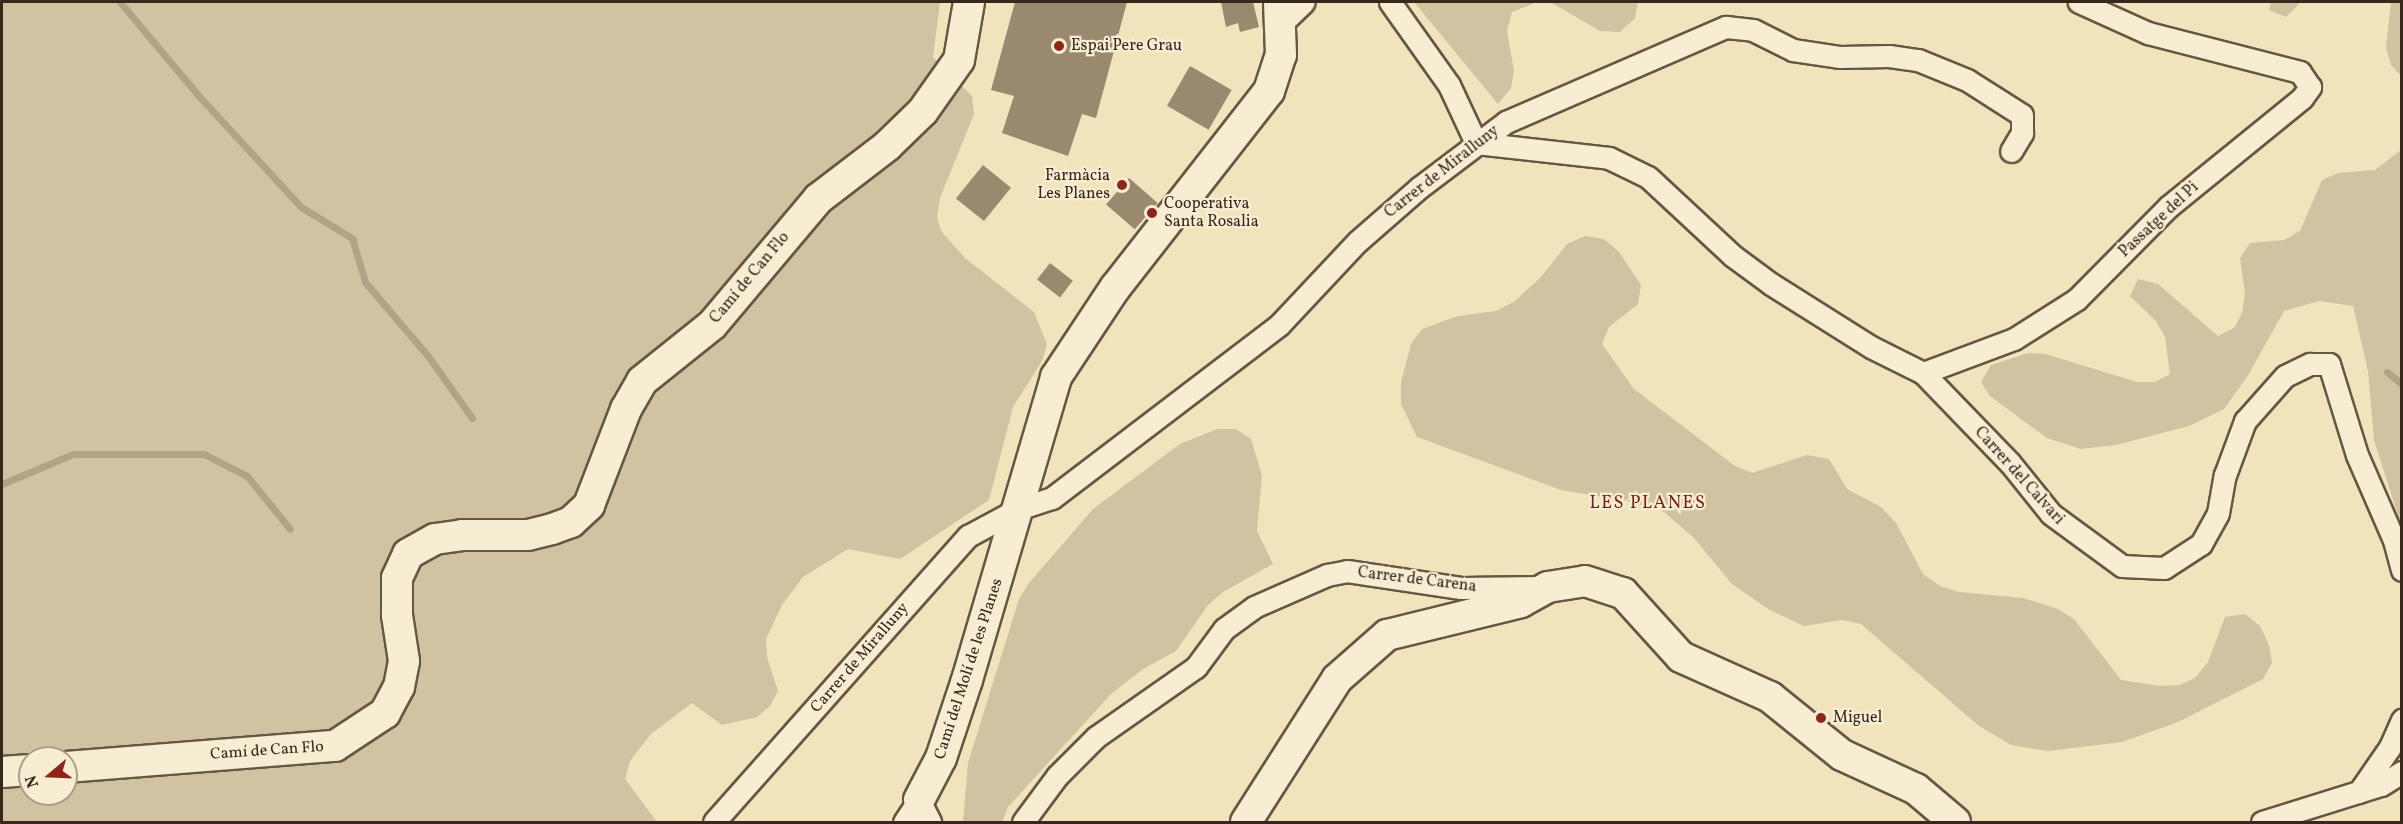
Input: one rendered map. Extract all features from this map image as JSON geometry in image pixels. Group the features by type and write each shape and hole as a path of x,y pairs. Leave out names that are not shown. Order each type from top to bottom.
{"street":[{"name":"Camí de Can Flo","path":"78,766 335,746 385,713 399,687 404,661 397,615 397,578 408,554 435,539 462,535 528,535 552,529 571,522 589,505 626,409 642,381 712,325 818,199 887,146 923,111 959,60 969,2"},
{"path":"1281,12 1304,2"},
{"path":"1390,2 1449,85 1476,143 1609,158 1648,177 1732,256 1871,347 1923,373"},
{"name":"Passatge del Pi","path":"1923,373 2014,339 2077,299 2168,207 2302,98 2310,87 2300,72 2148,33 2079,2"},
{"name":"Camí del Molí de les Planes","path":"918,815 945,747 1025,507 1056,377 1115,288 1269,91 1281,55 1281,12"},
{"name":"Carrer de Miralluny","path":"714,822 968,536 1025,507 1052,498 1279,325 1358,240 1476,143 1506,122 1550,100 1726,27 1753,30 1793,50 1840,57 1889,56 1918,60 1967,80 2002,99 2022,116 2022,133 2010,150"},
{"name":"Carrer del Calvari","path":"1923,373 2010,463 2051,514 2080,539 2122,566 2164,568 2201,544 2218,513 2224,475 2245,421 2285,376 2310,364 2328,364 2357,455 2394,540 2402,570"},
{"name":"Carrer de Carena","path":"1023,822 1077,755 1120,717 1196,667 1235,618 1310,582 1347,571 1368,572 1461,588 1548,587"},
{"path":"1245,822 1336,679 1387,635 1521,602 1548,587 1585,581 1623,593 1681,657 1770,697 1842,755 1916,789 1955,822"},
{"path":"2359,792 2390,747 2402,720"},
{"path":"2,772 18,771"},
{"path":"2262,822 2359,792 2402,772"}],"shaded area":[{"path":"2,2 940,2 933,57 972,96 974,114 940,198 937,216 941,231 965,258 1034,312 1047,344 1042,361 1013,407 989,500 900,559 848,549 803,577 782,605 766,639 767,657 778,691 770,706 757,717 722,725 692,703 651,734 630,761 625,779 657,822 2,822"},
{"path":"1414,2 1538,2 1512,12 1507,31 1514,71 1511,88 1498,104"},
{"path":"1550,2 1638,2 1635,18 1620,32 1600,31"},
{"path":"2271,2 2301,2 2286,17 2269,10"},
{"path":"2391,2 2401,2 2401,76 2391,65 2386,48"},
{"path":"2401,150 2401,525 2374,440 2368,371 2353,306 2319,301 2284,311 2247,377 2224,409 2189,426 2116,445 2081,449 2047,438 1990,396 1981,382 1991,365 2028,353 2045,354 2137,382 2155,382 2170,374 2165,337 2156,321 2130,296 2138,279 2158,284 2218,336 2234,328 2242,313 2245,294 2240,258 2250,243 2284,240 2300,231 2322,180 2338,173 2375,170"},
{"path":"1585,236 1604,239 1619,252 1641,285 1638,304 1609,327 1602,344 1634,389 1735,466 1752,473 1807,455 1829,459 1847,489 1881,507 1896,523 1923,574 1940,586 1959,592 2023,598 2058,609 2074,619 2121,680 2160,686 2180,685 2196,677 2208,662 2225,617 2245,614 2260,626 2269,645 2272,663 2263,679 2178,722 2122,742 2048,751 2011,745 1979,726 1861,624 1842,620 1804,626 1768,609 1732,584 1694,538 1664,512 1628,501 1561,490 1417,437 1401,404 1401,382 1411,344 1422,329 1458,316 1496,311 1515,301 1542,276 1567,244"},
{"path":"1217,429 1236,429 1251,439 1262,476 1257,531 1273,564 1223,592 1208,605 1176,651 1143,669 1111,694 1008,807 1002,822 963,822 968,763 1019,599 1029,583 1093,509 1180,444"}],"building":[{"name":"Espai Pere Grau","path":"1015,2 1127,2 1096,118 1082,114 1068,156 1002,133 1014,96 991,90"},
{"path":"1221,2 1253,2 1259,27 1240,32 1238,23 1226,27"},
{"path":"1190,66 1232,90 1209,130 1167,106"},
{"path":"983,165 1011,188 984,221 956,198"},
{"path":"1129,178 1158,203 1135,229 1106,204"},
{"path":"1050,263 1073,281 1060,297 1037,280"}],"waterway":[{"path":"120,2 198,95 301,207 352,238 365,282 428,356 472,418"},
{"path":"2387,372 2402,384"},
{"path":"2,484 73,454 204,454 247,476 290,529"}],"place":[{"name":"Espai Pere Grau","path":"1059,46"},
{"name":"Farmàcia Les Planes","path":"1122,185"},
{"name":"Cooperativa Santa Rosalia","path":"1152,213"},
{"name":"Miguel","path":"1821,718"}],"district":[{"name":"LES PLANES","path":"1648,504"}]}
